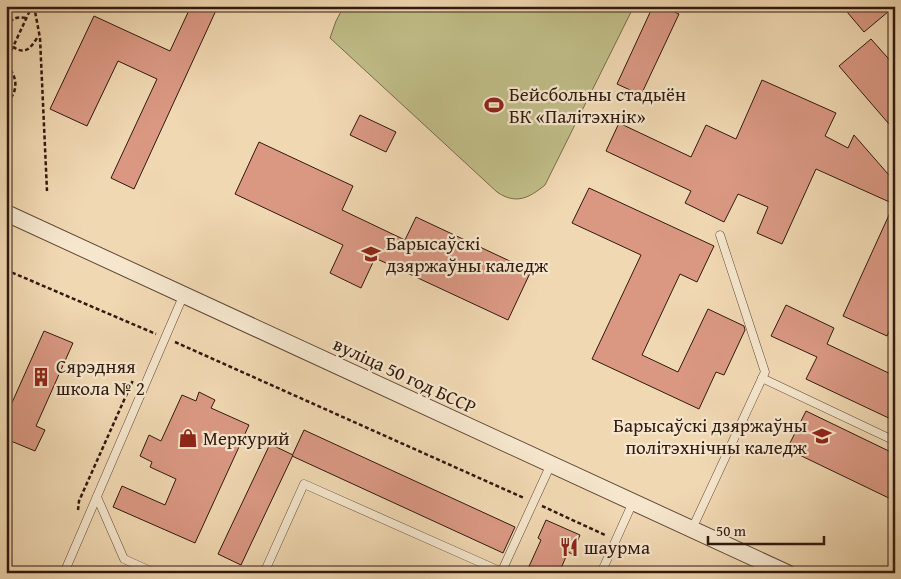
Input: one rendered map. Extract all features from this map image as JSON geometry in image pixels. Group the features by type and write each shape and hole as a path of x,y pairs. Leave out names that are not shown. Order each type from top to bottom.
{"street":[{"name":"вуліца 50 год БССР","path":"6,213 787,573"}],"lane":[{"path":"692,529 766,372 720,235"},
{"path":"64,573 184,294"},
{"path":"762,378 895,441"},
{"path":"264,573 304,484 502,572 551,464"},
{"path":"97,497 124,559 155,573"},
{"path":"601,573 633,502"}],"path":[{"path":"6,103 14,93 16,85 15,77 6,63 33,6"},
{"path":"33,6 39,35 47,191"},
{"path":"6,27 10,21 17,17 27,18"},
{"path":"6,36 7,42 20,50 27,49 35,42 39,35"},
{"path":"6,270 165,338 616,540"}],"shaded area":[{"name":"Бейсбольны стадыён БК «Палітэхнік»","path":"344,6 634,6 545,185 528,196 516,199 497,192 330,38"}],"building":[{"path":"191,6 218,6 134,189 111,178 157,79 118,61 87,126 50,109 94,16 170,51"},
{"path":"653,6 661,6 679,14 641,95 617,84"},
{"path":"842,6 895,6 864,32"},
{"path":"871,39 895,66 895,131 839,66"},
{"path":"762,80 836,113 825,136 848,148 854,135 895,182 895,319 887,336 843,316 894,204 816,169 782,244 757,233 768,207 738,194 724,222 685,203 691,191 606,151 619,123 691,157 706,125 736,139"},
{"path":"360,115 396,132 386,152 350,135"},
{"path":"259,142 353,186 342,210 405,240 416,217 531,271 508,320 375,258 361,288 330,273 343,245 235,194"},
{"name":"Барысаўскі дзяржаўны каледж","path":"589,188 714,246 697,282 680,274 642,355 678,372 708,309 744,326 745,330 724,375 716,372 699,409 592,359 641,255 572,223"},
{"path":"786,305 834,328 827,344 895,376 895,421 806,379 817,357 771,336"},
{"name":"Сярэдняя школа № 2","path":"44,331 73,343 36,426 45,430 35,451 6,439 6,416"},
{"path":"199,392 215,400 211,408 249,425 195,543 113,507 122,486 165,505 176,479 150,467 152,462 140,456 149,435 161,441 182,395 196,401"},
{"path":"806,411 895,454 895,501 787,449"},
{"path":"304,430 515,527 503,553 292,456"},
{"path":"270,444 293,455 241,565 218,554"},
{"path":"546,520 580,535 572,554 568,552 559,573 526,573 541,540 538,538"}],"place":[{"name":"Бейсбольны стадыён БК «Палітэхнік»","path":"494,105"},
{"name":"Барысаўскі дзяржаўны каледж","path":"371,254"},
{"name":"Сярэдняя школа № 2","path":"41,377"},
{"name":"Барысаўскі дзяржаўны політэхнічны каледж","path":"822,436"},
{"name":"Меркурий","path":"188,438"},
{"name":"шаурма","path":"569,547"}]}
